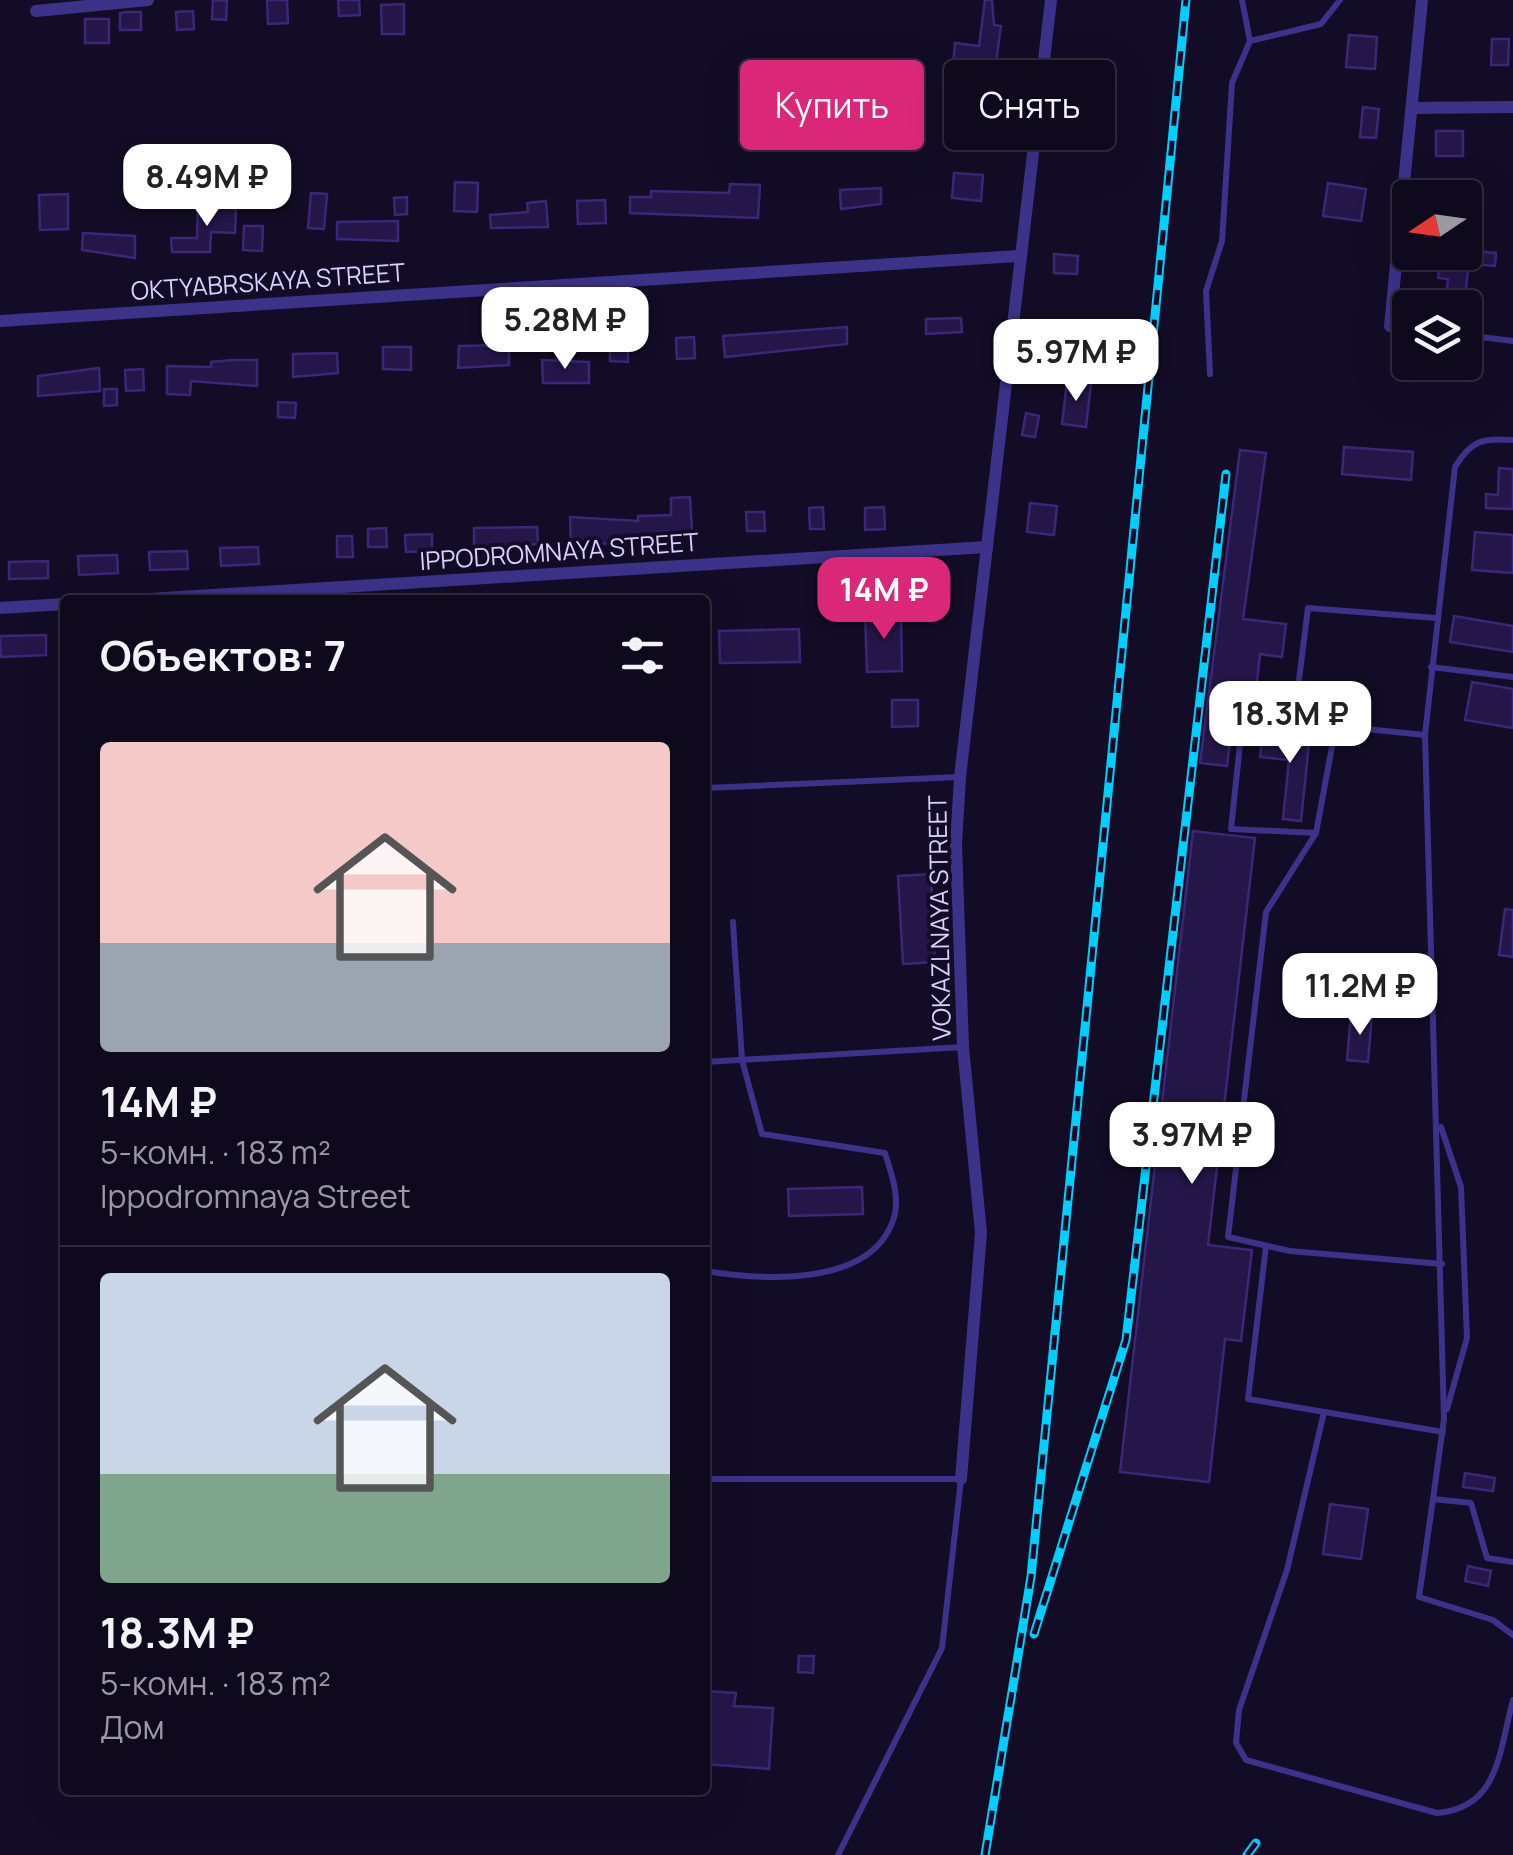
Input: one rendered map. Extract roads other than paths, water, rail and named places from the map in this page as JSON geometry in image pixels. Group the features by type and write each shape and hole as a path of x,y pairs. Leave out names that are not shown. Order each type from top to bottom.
{"street":[{"path":"36,11 148,0"},
{"name":"VOKAZLNAYA STREET","path":"960,1480 980,1233 963,1047 956,844 960,776 1050,0"},
{"path":"1390,326 1422,0"},
{"path":"1412,108 1513,107"},
{"name":"OKTYABRSKAYA STREET","path":"0,320 1018,256"},
{"name":"IPPODROMNAYA STREET","path":"214,595 988,547"},
{"path":"0,608 60,604"}],"lane":[{"path":"1210,374 1206,291 1222,240 1232,84 1250,41 1242,0"},
{"path":"1250,41 1321,24 1340,0"},
{"path":"1482,337 1513,341"},
{"path":"1513,440 1485,438 1467,446 1455,467 1425,735 1425,857 1438,1117 1444,1420 1418,1596 1493,1620 1513,1635"},
{"path":"1294,720 1308,608 1436,618"},
{"path":"1432,667 1513,677"},
{"path":"1316,834 1231,829 1240,744 1258,718 1425,735"},
{"path":"1336,725 1316,834 1266,912 1228,1237 1266,1246 1442,1264"},
{"path":"710,788 960,776"},
{"path":"710,1272 758,1280 832,1272 873,1248 894,1216 896,1189 885,1154 762,1134 742,1060 733,922"},
{"path":"710,1062 963,1047"},
{"path":"1438,1117 1461,1187 1467,1338 1444,1420"},
{"path":"1266,1246 1248,1399 1443,1432"},
{"path":"1324,1412 1286,1570 1239,1710 1236,1743 1246,1760 1437,1813 1460,1811 1475,1804 1491,1781 1513,1700"},
{"path":"710,1479 960,1480 942,1648 838,1855"},
{"path":"1433,1499 1470,1503 1487,1558 1513,1562"}],"railway":[{"path":"985,1855 1031,1577 1186,0"},
{"path":"1034,1634 1126,1340 1226,474"},
{"path":"1247,1855 1256,1843"}]}
